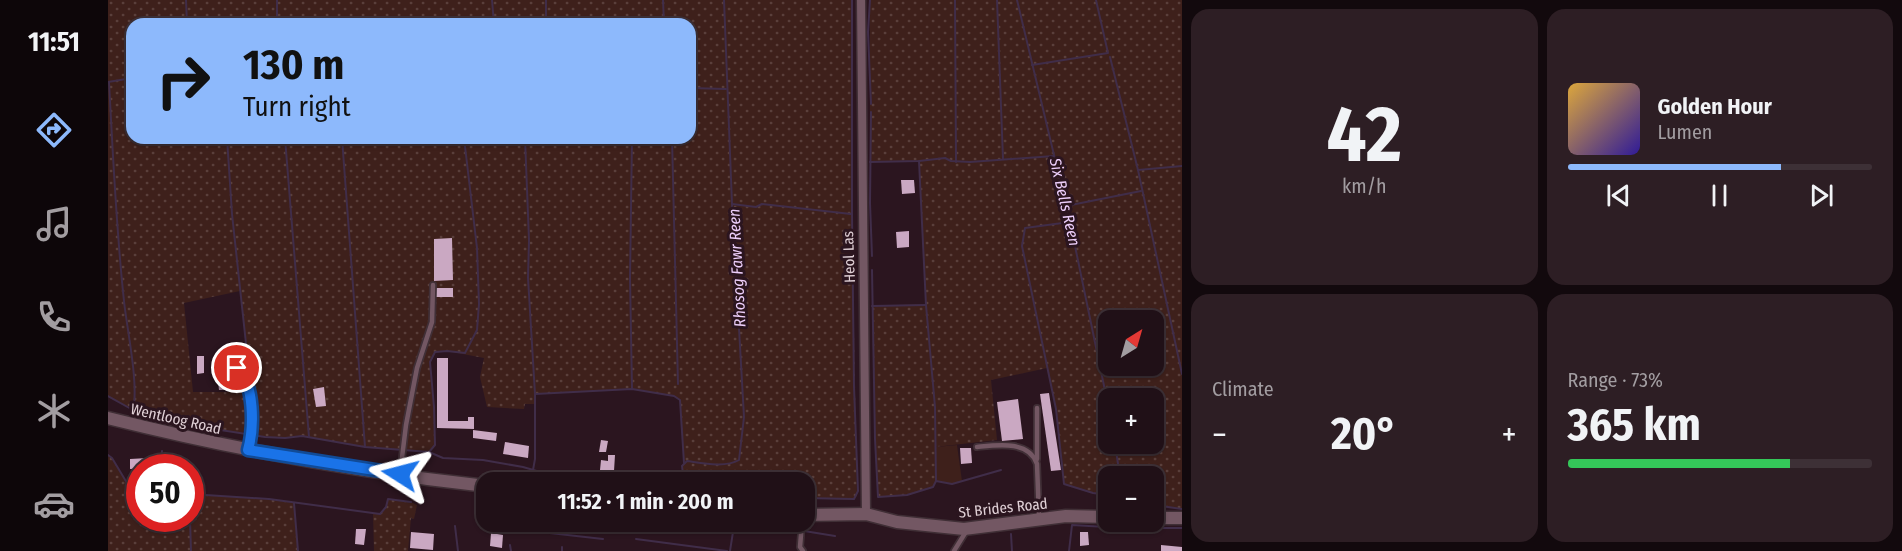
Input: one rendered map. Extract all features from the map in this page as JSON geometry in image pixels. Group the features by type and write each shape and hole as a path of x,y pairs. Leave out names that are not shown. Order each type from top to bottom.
{"main road":[{"name":"Wentloog Road","path":"108,418 248,450 476,485"},
{"path":"815,516 866,514"},
{"name":"St Brides Road","path":"866,514 897,522 939,528 968,529 1066,516 1098,517"},
{"path":"1164,518 1182,518"}],"street":[{"name":"Heol Las","path":"861,0 866,514"}],"lane":[{"path":"400,474 417,368 432,322 433,285"},
{"path":"217,359 237,368 245,376 253,427 248,450"},
{"path":"1037,408 1039,520"},
{"path":"977,447 1004,444 1018,447 1035,459 1037,464"},
{"path":"954,551 968,529"},
{"path":"801,532 800,547 802,551"}],"shaded area":[{"path":"108,0 852,0 852,214 857,496 854,499 815,498 815,472 683,472 680,400 674,396 632,389 535,394 535,404 525,404 524,409 487,407 480,377 484,358 447,351 435,353 430,362 435,445 429,452 365,447 302,436 285,438 256,436 240,291 184,303 193,392 245,392 247,428 242,433 162,421 133,410 108,396"},
{"path":"870,0 1182,0 1182,509 1164,506 1164,466 1098,466 1098,494 1064,484 1056,409 1047,368 991,380 997,440 935,447 936,481 933,487 907,495 878,497 872,306 926,304 919,162 870,162"},
{"path":"957,445 962,481 952,484 936,481 935,447"},
{"path":"108,455 126,481 126,532 204,532 204,495 294,503 298,551 108,551"},
{"path":"388,499 417,505 414,519 411,518 408,551 374,551 373,513 380,514 386,507"}],"building":[{"path":"901,180 914,180 915,193 902,194"},
{"path":"909,231 909,247 897,248 896,232"},
{"path":"452,238 453,280 434,281 434,239"},
{"path":"435,288 453,288 453,297 435,297"},
{"path":"197,356 204,356 204,373 197,374"},
{"path":"437,358 448,358 448,421 468,421 468,417 474,417 474,429 437,428"},
{"path":"242,380 243,389 219,390 218,381"},
{"path":"324,387 326,406 316,407 313,389"},
{"path":"1049,393 1061,470 1051,471 1040,394"},
{"path":"1018,399 1023,439 1002,441 997,402"},
{"path":"473,430 497,433 496,441 473,438"},
{"path":"601,440 608,441 606,452 599,452"},
{"path":"505,442 529,446 528,458 503,454"},
{"path":"960,448 971,448 972,463 961,464"},
{"path":"608,455 615,455 614,471 600,470 601,460 608,461"},
{"path":"356,529 366,529 364,545 355,544"},
{"path":"411,532 434,534 433,550 410,548"},
{"path":"1080,532 1088,532 1089,545 1080,546"},
{"path":"491,533 503,535 502,548 490,546"},
{"path":"1161,545 1182,547 1182,551 1161,551"}],"waterway":[{"path":"186,0 187,18"},
{"path":"277,0 277,18"},
{"path":"492,0 494,18"},
{"path":"546,0 546,18"},
{"path":"663,0 664,18"},
{"name":"Rhosog Fawr Reen","path":"683,472 682,466 687,461 727,464 739,460 744,417 724,0"},
{"path":"815,498 854,499 858,491 854,387 852,0"},
{"path":"870,0 868,32 871,104"},
{"path":"955,0 956,162"},
{"path":"997,0 1003,159"},
{"name":"Six Bells Reen","path":"1017,0 1070,222 1104,388"},
{"path":"1032,65 1108,53 1096,0"},
{"path":"1110,57 1138,170 1182,374"},
{"path":"108,82 126,79"},
{"path":"109,82 119,246 134,372 133,410"},
{"path":"696,88 726,89"},
{"path":"871,112 872,256"},
{"path":"227,144 232,214 256,436"},
{"path":"285,144 309,437"},
{"path":"342,144 365,447"},
{"path":"429,452 435,445 430,362 435,352 465,353 477,330 479,304 477,248 465,144"},
{"path":"525,144 528,278 535,394 533,470"},
{"path":"632,144 630,278 632,389"},
{"path":"672,144 678,384"},
{"path":"870,162 945,158 951,161 970,162 1054,156"},
{"path":"919,161 926,305 935,407 936,481"},
{"path":"1138,170 1182,166"},
{"path":"1066,206 1141,191"},
{"path":"732,204 756,207 762,204 851,214"},
{"path":"1070,222 1025,228 1022,246 1056,409 1064,484 1098,494"},
{"path":"872,270 878,497 907,495 933,487 936,481 952,484 1001,470"},
{"path":"872,306 926,305"},
{"path":"535,394 632,389 674,396 680,400 684,463"},
{"name":"Rhosog Fawr Reen","path":"108,396 133,410 162,421 265,437 302,436 365,447 429,452 443,458 483,460 540,472"},
{"name":"Six Bells Reen","path":"1117,454 1118,466"},
{"path":"108,455 126,481"},
{"path":"204,495 269,499 380,514 386,507 388,499 411,502"},
{"path":"294,503 298,551"},
{"path":"1164,506 1182,509"},
{"path":"1069,551 1072,525 1182,528"},
{"path":"455,526 458,551"},
{"path":"730,551 733,532 798,530 835,536"},
{"path":"190,532 191,551"},
{"path":"541,532 603,539"},
{"path":"1011,534 1012,551"},
{"path":"636,539 727,551"},
{"path":"510,545 511,551"}],"route":[{"path":"237,368 247,380 250,402 253,427 248,450 400,474"}]}
